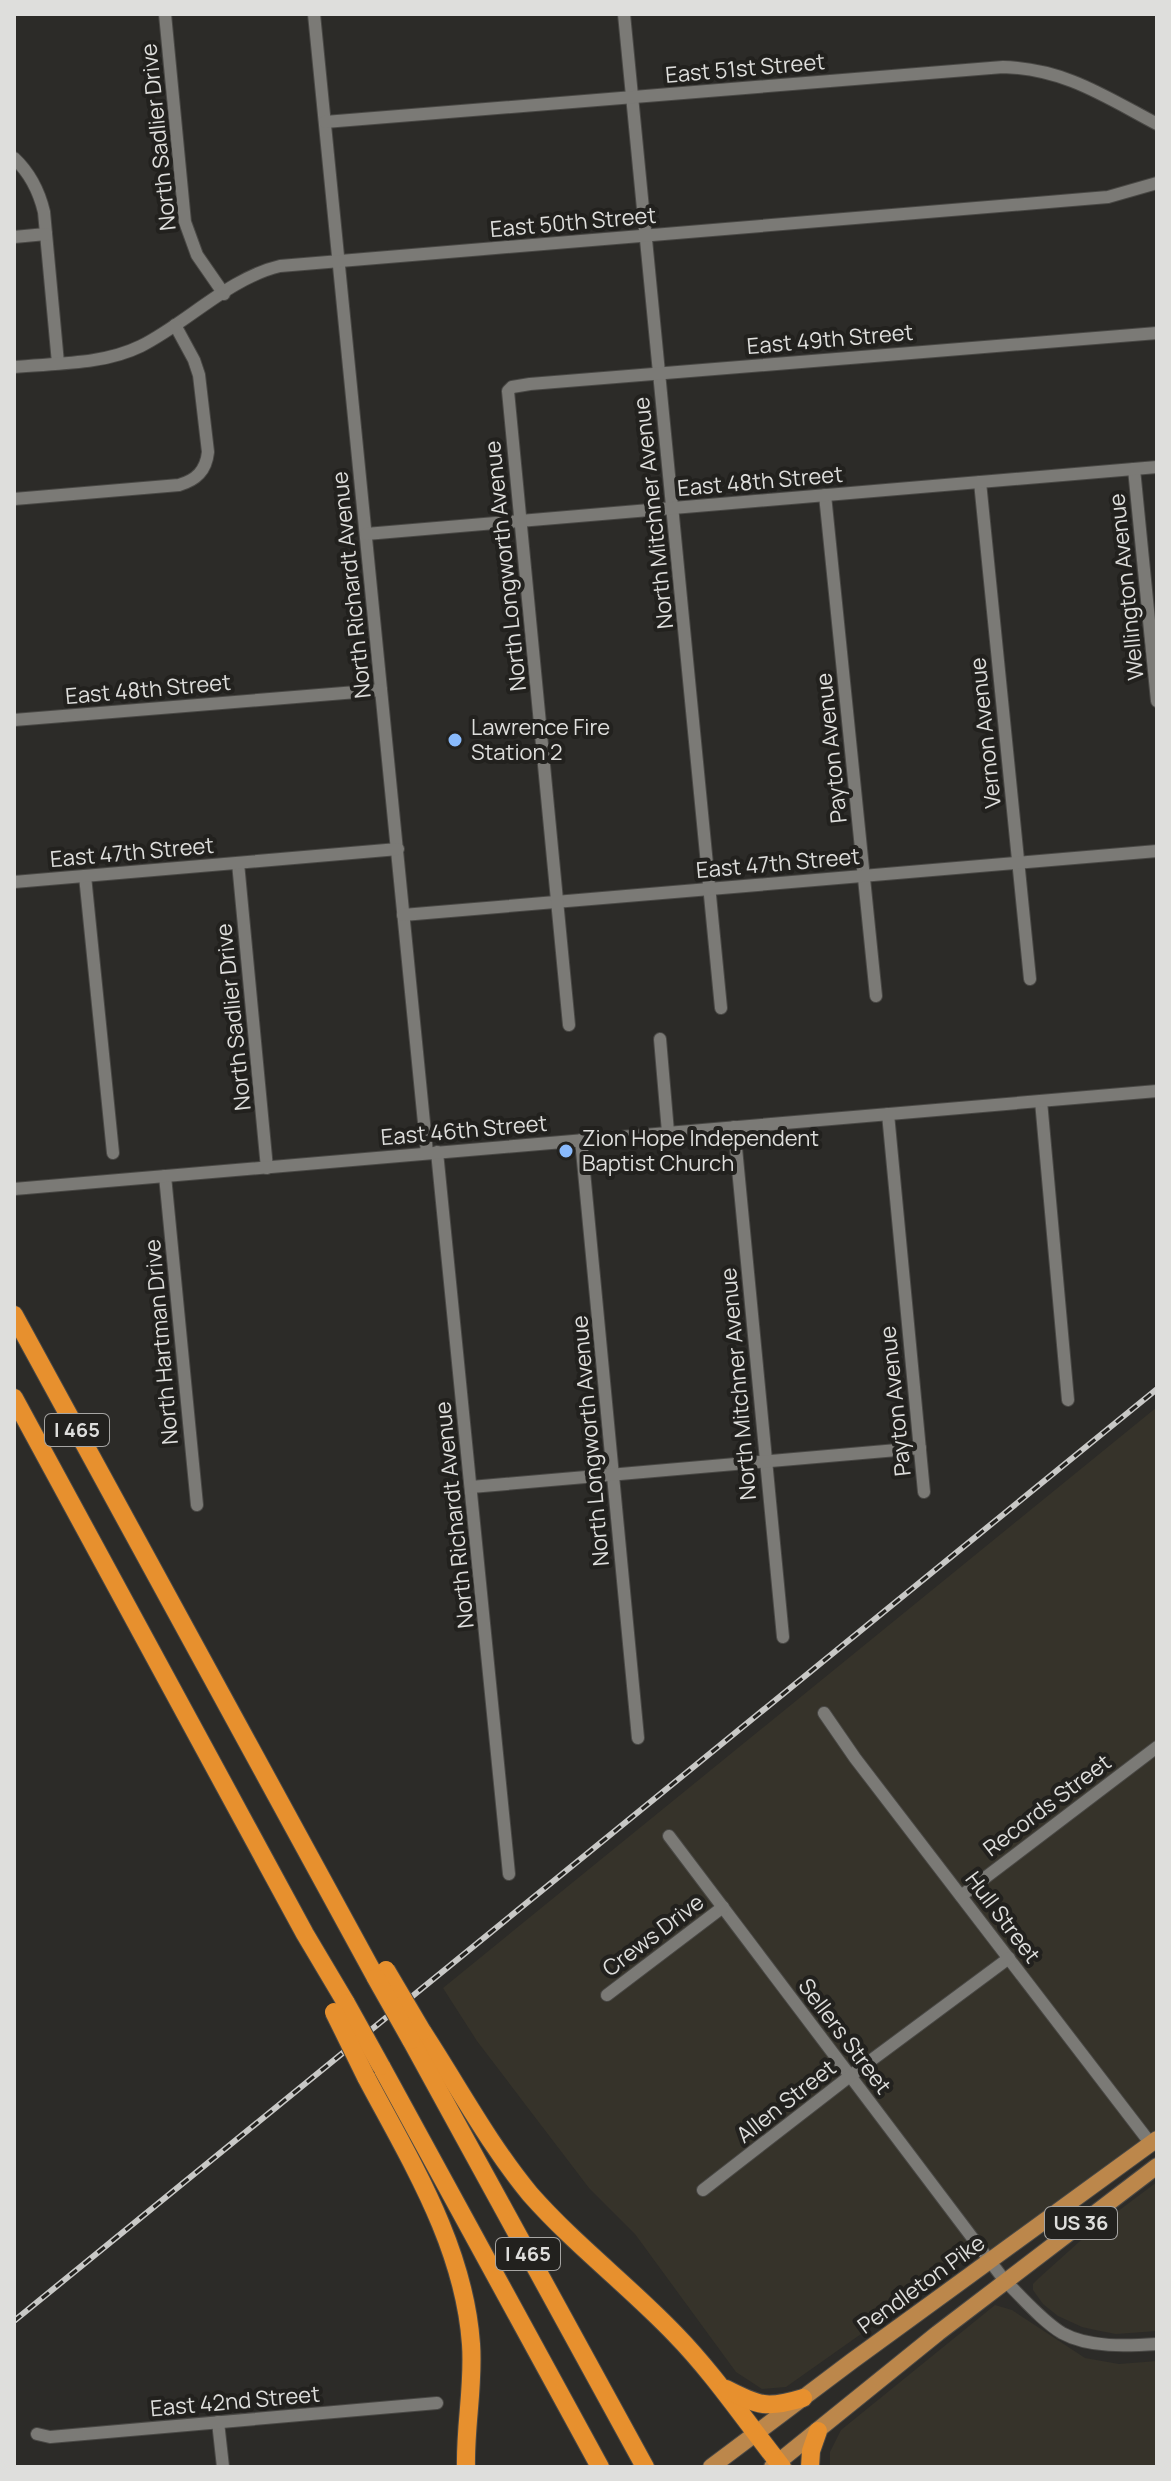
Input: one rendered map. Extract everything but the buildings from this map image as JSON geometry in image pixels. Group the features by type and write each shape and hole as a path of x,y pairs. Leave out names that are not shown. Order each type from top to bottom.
{"highway":[{"name":"I 465","path":"14,1315 302,1840 417,2036 645,2467"},
{"name":"I 465","path":"14,1398 305,1934 373,2071 600,2467"},
{"path":"417,2036 529,2192 576,2243 675,2334 722,2386 777,2465"},
{"path":"373,2071 459,2270 472,2348 466,2467"},
{"path":"722,2386 754,2403 771,2406 803,2398"},
{"path":"810,2467 811,2451 818,2431"}],"main road":[{"name":"Pendleton Pike","path":"711,2467 1154,2142"},
{"name":"US 36","path":"818,2431 938,2333 1157,2166"},
{"path":"777,2465 818,2431"}],"street":[{"name":"North Sadlier Drive","path":"165,14 185,222 194,250 224,294"},
{"name":"North Richardt Avenue","path":"314,14 403,915 471,1487 509,1874"},
{"name":"North Mitchner Avenue","path":"624,14 721,1008"},
{"name":"East 51st Street","path":"325,122 1013,67 1064,76 1157,124"},
{"path":"14,158 37,189 44,212 58,363"},
{"name":"East 50th Street","path":"14,367 120,355 142,345 246,279 271,268 1108,197 1157,183"},
{"path":"14,237 46,234"},
{"path":"14,499 179,485 193,480 200,473 208,452 200,379 196,363 175,325"},
{"name":"East 49th Street","path":"508,391 512,387 530,384 1157,333"},
{"name":"North Longworth Avenue","path":"508,391 569,1025"},
{"name":"East 48th Street","path":"366,534 1157,467"},
{"name":"Wellington Avenue","path":"1134,469 1157,701"},
{"name":"Vernon Avenue","path":"980,482 1030,979"},
{"name":"Payton Avenue","path":"825,495 876,996"},
{"name":"East 48th Street","path":"14,720 381,690"},
{"name":"East 47th Street","path":"14,882 398,849"},
{"name":"East 47th Street","path":"403,915 1157,851"},
{"name":"North Sadlier Drive","path":"238,863 267,1168"},
{"path":"85,876 113,1153"},
{"path":"660,1039 668,1132"},
{"name":"East 46th Street","path":"14,1189 1157,1091"},
{"path":"1041,1101 1068,1400"},
{"name":"Payton Avenue","path":"888,1114 924,1492"},
{"name":"North Mitchner Avenue","path":"734,1127 783,1637"},
{"name":"North Longworth Avenue","path":"581,1140 638,1738"},
{"name":"North Hartman Drive","path":"165,1176 197,1505"},
{"path":"471,1487 920,1448"},
{"name":"Hull Street","path":"824,1713 961,1896 1154,2142"},
{"name":"Records Street","path":"961,1896 1157,1747"},
{"name":"Sellers Street","path":"669,1836 991,2261"},
{"name":"Crews Drive","path":"607,1995 723,1907"},
{"name":"Allen Street","path":"703,2190 1009,1958"},
{"path":"991,2261 1005,2281 1063,2333 1126,2346 1157,2344"},
{"name":"East 42nd Street","path":"37,2434 50,2437 437,2403"},
{"path":"218,2422 223,2467"}],"shaded area":[{"path":"1157,1407 1157,2131 991,2251 963,2262 786,2387 762,2389 736,2372 635,2234 589,2188 477,2041 443,1988"},
{"path":"1157,2182 1157,2331 1116,2334 1082,2327 1058,2316 1043,2304 1033,2290 1033,2284 1089,2233"},
{"path":"995,2305 1012,2310 1085,2358 1119,2364 1157,2361 1157,2467 830,2467 830,2452 841,2430"}],"railway":[{"path":"14,2321 1157,1389"}],"place":[{"name":"Lawrence Fire Station 2","path":"455,740"},
{"name":"Zion Hope Independent Baptist Church","path":"566,1151"}]}
